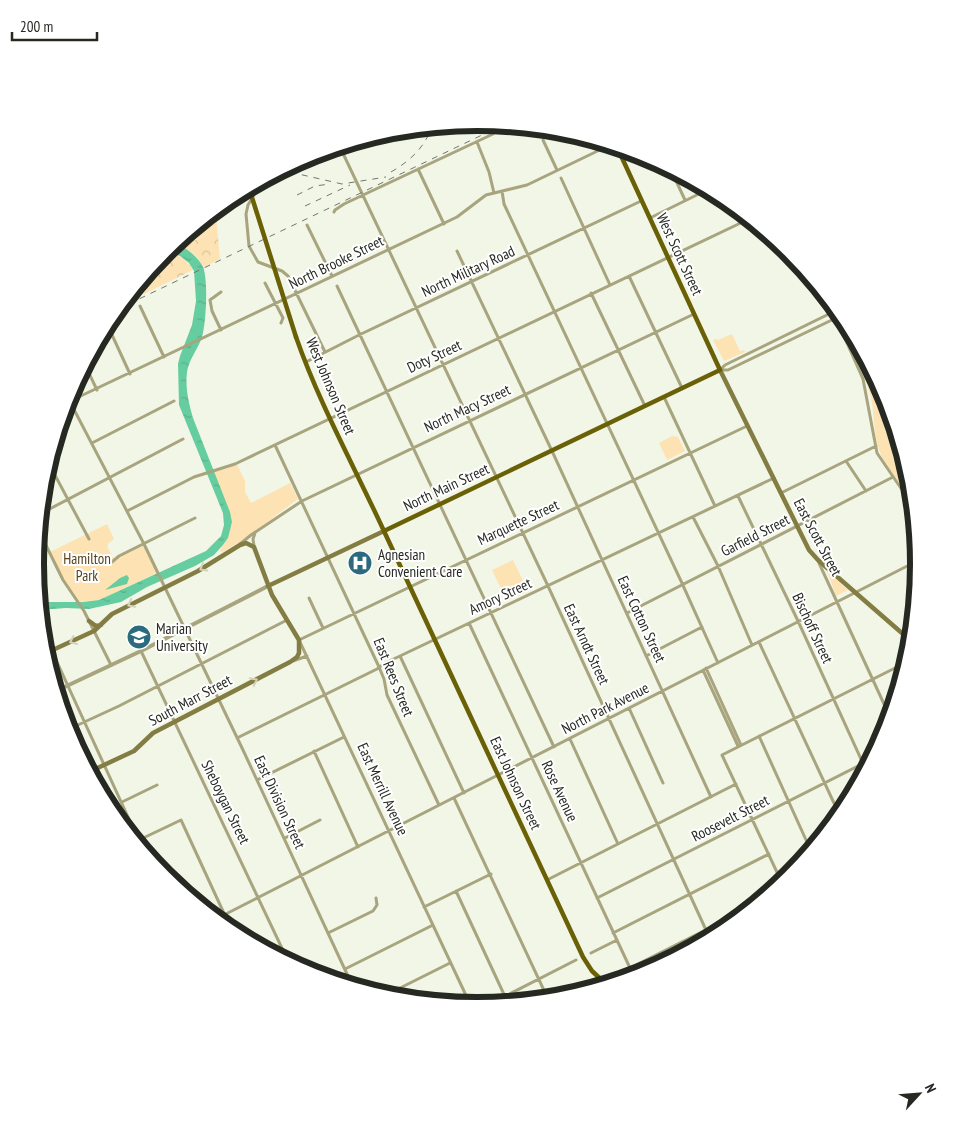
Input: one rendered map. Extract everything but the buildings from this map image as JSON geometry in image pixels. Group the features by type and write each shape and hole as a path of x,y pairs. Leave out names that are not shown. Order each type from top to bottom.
{"main road":[{"name":"West Scott Street","path":"622,156 720,370"},
{"name":"West Johnson Street","path":"251,195 262,225 296,337 306,362 409,587"},
{"name":"North Main Street","path":"268,586 720,370"},
{"name":"East Scott Street","path":"720,370 796,526 818,560"},
{"path":"240,545 247,543 254,547 268,576 276,582 272,589 272,595"},
{"name":"North Macy Street","path":"52,650 94,631 112,614 198,571 240,545"},
{"path":"818,560 904,635"},
{"name":"East Merrill Avenue","path":"263,567 272,595 299,640"},
{"name":"East Johnson Street","path":"409,587 583,957 592,971 601,979"},
{"path":"89,621 97,626 102,624"},
{"path":"293,661 299,653 299,640"},
{"name":"South Marr Street","path":"95,769 134,751 154,733 293,661"}],"street":[{"path":"334,212 337,208 493,134"},
{"path":"543,140 557,170"},
{"path":"477,142 489,172 494,193"},
{"name":"North Brooke Street","path":"78,397 97,390 275,303 444,224 457,217 480,198 522,187 601,149"},
{"name":"East Arndt Street","path":"343,153 548,586 706,930"},
{"path":"418,169 444,224"},
{"path":"561,178 610,285"},
{"path":"675,179 685,200"},
{"path":"257,191 247,210 249,246 253,256 258,262 284,272 288,276 325,352"},
{"path":"502,191 504,204 718,662"},
{"path":"649,218 700,193"},
{"name":"North Military Road","path":"306,362 641,201"},
{"name":"Doty Street","path":"127,511 203,473 235,464 742,222"},
{"path":"307,225 332,276"},
{"name":"East Cotton Street","path":"457,251 552,451 711,797"},
{"path":"629,276 682,389"},
{"path":"266,283 282,318 281,323"},
{"path":"337,286 554,747"},
{"path":"221,292 210,300 212,311 221,330"},
{"path":"591,294 645,407"},
{"path":"140,306 164,357"},
{"name":"North Macy Street","path":"240,545 302,501 694,314"},
{"name":"North Main Street","path":"720,370 725,365 830,314"},
{"name":"North Main Street","path":"720,370 728,370 834,319"},
{"path":"111,333 130,374"},
{"path":"843,333 863,379 880,460 904,494"},
{"path":"88,372 97,390"},
{"path":"664,398 715,506"},
{"path":"92,443 174,401"},
{"name":"East Division Street","path":"73,410 144,544 285,838 349,978"},
{"name":"Marquette Street","path":"299,640 747,426"},
{"path":"47,511 183,439"},
{"name":"East Rees Street","path":"275,444 379,667 384,679 387,695 439,806"},
{"path":"781,493 876,446"},
{"path":"846,461 866,491"},
{"path":"54,473 89,539"},
{"name":"Garfield Street","path":"627,613 893,477"},
{"name":"Amory Street","path":"237,738 400,656 774,478"},
{"name":"Bischoff Street","path":"738,496 798,621 862,764"},
{"path":"694,517 718,566 752,645"},
{"path":"112,562 119,556 195,518"},
{"path":"254,547 253,539 256,533"},
{"path":"45,543 63,580 89,621 111,666"},
{"name":"East Scott Street","path":"818,560 886,708"},
{"name":"North Park Avenue","path":"224,915 910,564"},
{"name":"North Main Street","path":"62,689 268,586"},
{"path":"309,598 323,628"},
{"path":"76,726 287,620"},
{"name":"Rose Avenue","path":"469,623 630,968 706,930"},
{"path":"646,656 702,627"},
{"name":"East Merrill Avenue","path":"299,640 467,998"},
{"path":"758,642 836,807"},
{"path":"53,651 133,828"},
{"name":"Sheboygan Street","path":"141,651 284,952"},
{"name":"South Marr Street","path":"293,661 306,656"},
{"path":"400,656 464,793"},
{"path":"779,875 722,755 898,667"},
{"path":"704,669 740,746"},
{"path":"629,708 663,783"},
{"path":"759,736 808,844"},
{"path":"257,780 344,737"},
{"path":"570,739 618,844"},
{"path":"314,751 358,847"},
{"name":"Roosevelt Street","path":"597,898 861,764"},
{"path":"547,880 736,784"},
{"path":"122,802 157,785"},
{"path":"454,798 545,992"},
{"path":"141,838 181,820 224,915"},
{"path":"285,838 320,820"},
{"path":"614,933 769,854"},
{"path":"424,907 491,874"},
{"path":"456,891 505,996 576,960"},
{"path":"328,933 373,911 377,905 376,898"},
{"path":"706,930 723,921"},
{"path":"345,969 432,925"},
{"path":"591,952 617,940"},
{"path":"396,990 450,963"}],"green space":[{"path":"217,218 217,226 209,233 190,241"},
{"path":"217,226 220,259 204,267 195,255 182,247 189,241 209,233"},
{"path":"175,254 188,263 193,270 135,298"},
{"path":"732,334 740,351 744,350 745,352 724,361 713,340 718,340"},
{"path":"856,354 866,373 887,425 903,487 888,467 878,448 871,398"},
{"path":"672,436 678,437 685,451 667,460 659,443"},
{"path":"237,464 245,481 245,492 251,503 290,483 298,499 243,540 221,553 220,550 228,538 213,470 226,469"},
{"name":"Hamilton Park","path":"107,524 114,539 108,544 112,557 115,559 144,544 157,573 99,600 78,602 63,580 50,552"},
{"path":"513,560 528,591 507,601 492,570"},
{"path":"827,571 847,589 848,590 836,596"}],"water":[{"path":"182,247 194,255 202,265 206,279 206,311 202,337 188,367 187,390 193,418 230,512 232,522 228,538 214,555 195,566 147,587 121,602 89,609 46,609 46,602 99,600 206,551 221,536 224,525 223,513 179,405 178,364 192,325 196,301 194,271 189,263 175,254"},
{"path":"127,575 129,578 127,584 105,590 120,578"}],"railway":[{"path":"132,302 490,131"},
{"path":"391,172 416,153 429,134"},
{"path":"292,173 342,184 386,177"},
{"path":"297,195 315,186 330,184"},
{"path":"305,206 350,185"}],"place":[{"name":"Agnesian Convenient Care","path":"360,563"},
{"name":"Marian University","path":"139,637"}]}
